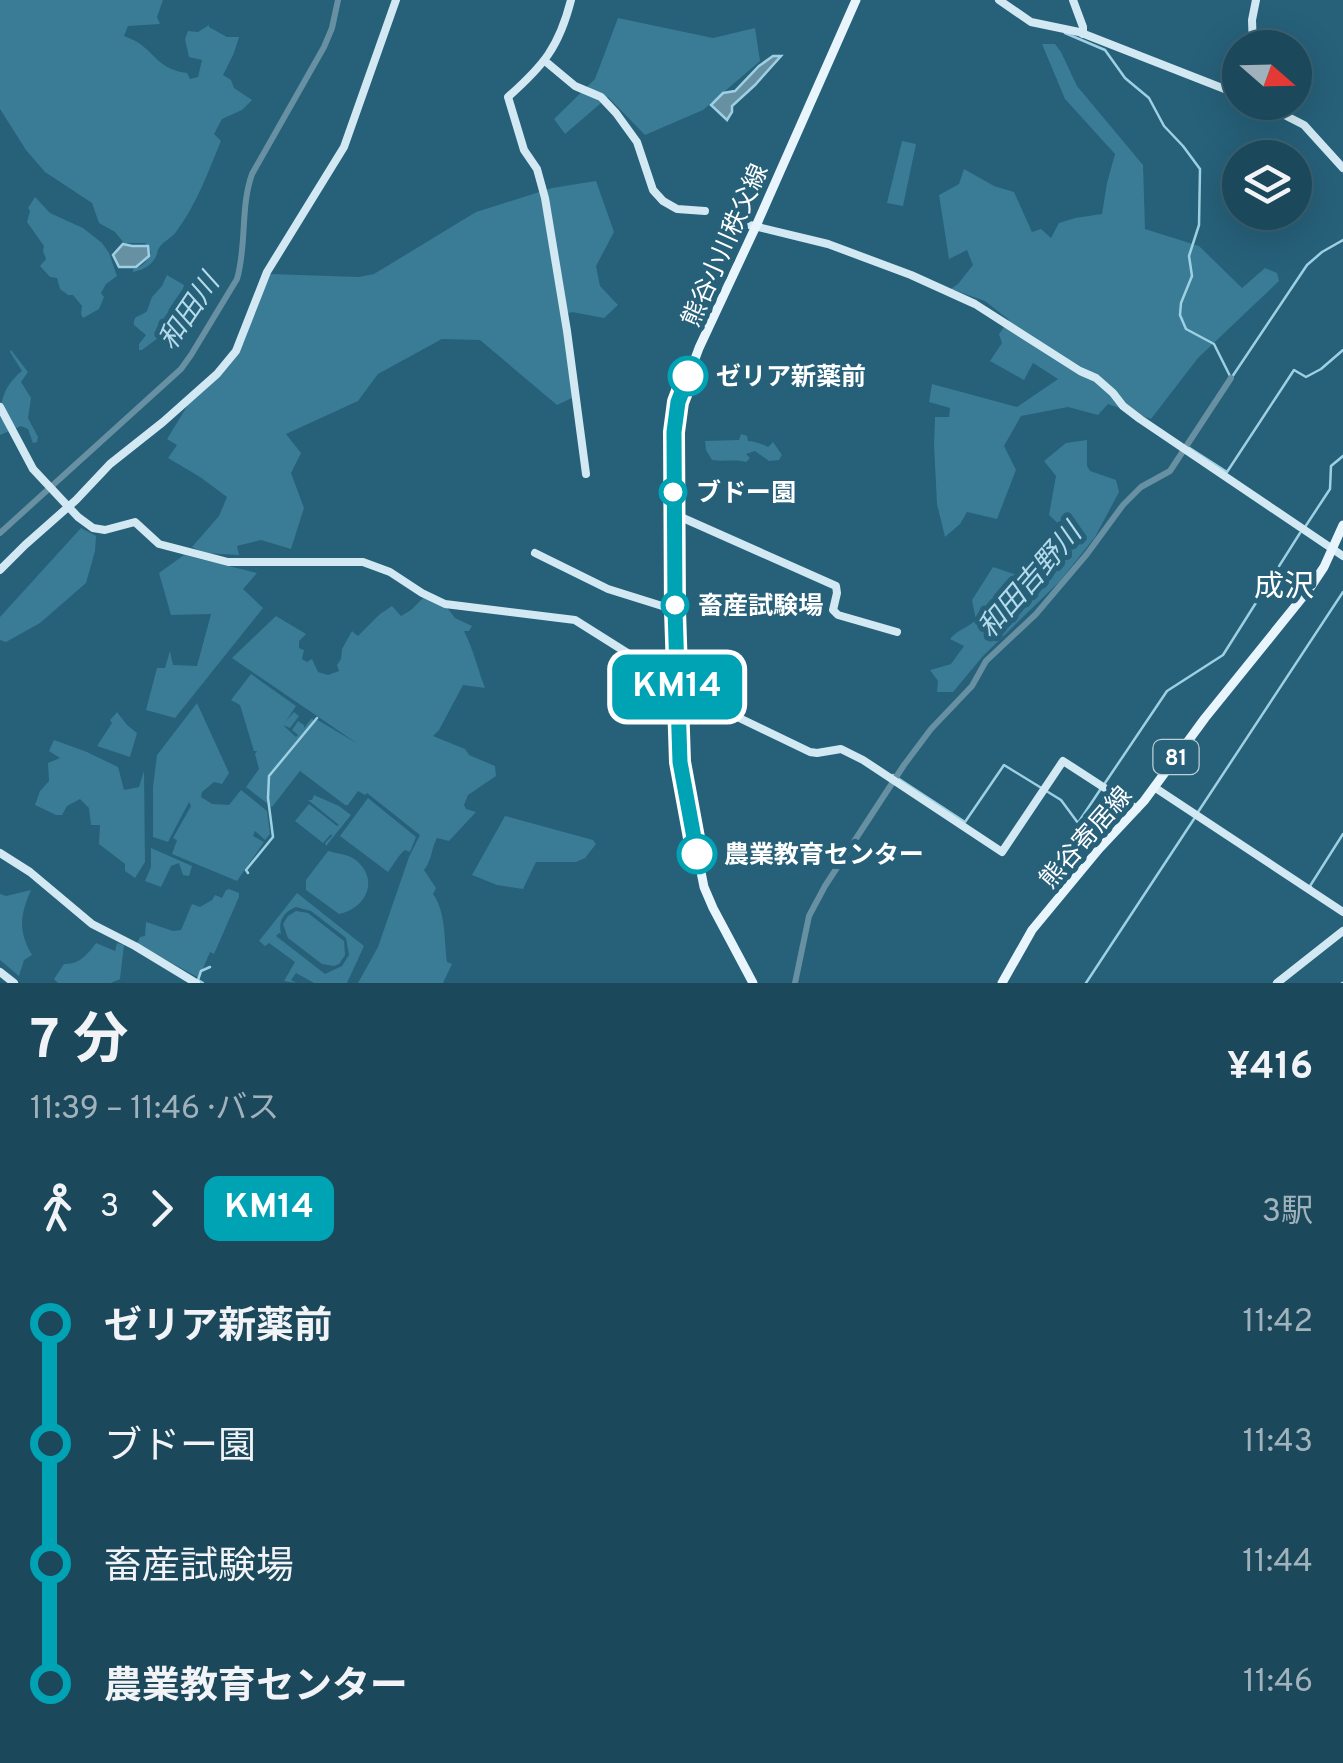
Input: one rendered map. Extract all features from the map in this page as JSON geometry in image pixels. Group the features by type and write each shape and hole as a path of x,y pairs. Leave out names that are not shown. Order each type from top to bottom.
{"main road":[{"name":"熊谷小川秩父線","path":"753,983 704,887 682,776 673,446 678,402 699,348 856,0"},
{"name":"熊谷寄居線","path":"1002,983 1032,930 1137,809 1310,588 1343,525"}],"street":[{"path":"0,570 110,464 217,374 236,351 266,272 344,146 396,0"},
{"path":"571,0 561,36 545,60 508,97 524,150 540,175 547,205 586,474"},
{"path":"999,0 1032,22 1083,34 1222,88"},
{"path":"1073,0 1083,34"},
{"path":"1253,30 1256,0"},
{"path":"545,60 575,86 601,97 616,113 637,142 654,190 662,201 677,209 705,211"},
{"path":"1293,120 1311,130 1343,168"},
{"path":"729,220 828,244 987,310 1067,364 1096,378 1123,406 1343,556"},
{"path":"0,407 33,469 68,508 93,528 104,530 133,522 159,544 228,562 317,560 370,564 446,604 575,620 713,706 810,752 840,749 863,760 1002,852 1063,761 1137,809"},
{"path":"674,514 836,586 833,610 838,615 898,632"},
{"path":"535,553 608,589 675,610"},
{"path":"1154,787 1343,912"},
{"path":"0,853 28,870 84,919 196,983"},
{"path":"1278,983 1343,931"},
{"path":"0,974 11,983"}],"shaded area":[{"path":"0,0 163,0 157,17 160,24 128,26 124,36 167,67 187,73 190,79 198,77 202,60 189,57 185,39 188,31 198,32 209,25 227,37 239,37 223,75 252,100 242,110 222,119 214,134 221,141 196,199 176,232 144,268 133,272 151,252 145,243 124,243 99,223 92,203 45,172 0,109"},
{"path":"618,18 713,38 755,28 760,61 703,110 645,135 608,97 565,134 554,119 595,79"},
{"path":"1042,44 1055,44 1077,86 1143,165 1145,229 1199,246 1242,288 1265,268 1277,273 1279,281 1198,358 1151,419 1108,404 1098,415 1068,407 1021,416 1004,446 1016,470 997,519 967,512 945,537 937,504 935,417 949,417 950,408 929,402 932,384 1017,407 1058,379 1033,363 1024,380 990,361 1002,343 999,334 1009,320 985,301 951,289 973,265 967,250 949,259 939,195 959,184 964,169 1014,192 1032,232 1041,229 1051,238 1059,223 1102,214 1115,154 1065,99"},
{"path":"773,56 781,56 732,106 727,120 711,105 723,93 735,91"},
{"path":"902,141 916,144 903,206 887,203"},
{"path":"596,181 614,232 596,266 600,286 618,305 604,318 572,312 561,316 568,344 572,398 557,405 480,340 442,339 378,374 358,401 286,434 301,453 291,473 304,508 291,549 261,540 237,546 239,555 204,553 192,547 219,516 227,497 168,458 177,445 167,439 197,390 230,363 244,342 270,274 374,274 476,212 552,188"},
{"path":"35,197 50,213 83,228 109,253 117,276 101,293 104,297 99,309 83,318 82,306 73,295 60,289 57,278 50,277 40,266 46,259 44,246 27,222 28,208"},
{"path":"123,244 148,246 149,256 136,267 119,267 113,255"},
{"path":"167,275 184,285 183,289 169,309 162,335 139,350 146,335 134,325 135,319 147,311"},
{"path":"11,350 28,372 21,382 31,398 28,418 37,442 33,443 28,429 21,426 0,435 3,398 9,384 22,371"},
{"path":"741,434 748,441 768,447 773,442 782,455 779,460 769,461 755,451 746,454 750,458 746,462 712,460 705,441 739,440"},
{"path":"1087,440 1090,471 1116,480 1119,492 1095,537 1060,581 983,656 953,692 937,692 938,681 930,670 951,664 964,646 950,639 976,620 972,600 993,567 1014,574 1032,566 1049,551 1063,528 1049,515 1056,476 1044,461 1066,443"},
{"path":"81,528 96,536 86,583 40,623 6,642 0,640 0,617"},
{"path":"184,555 257,573 243,589 263,608 175,718 146,710 157,668 165,668 170,651 173,665 197,666 211,614 171,615 159,573"},
{"path":"425,596 472,626 464,631 485,688 463,685 433,736 495,766 496,776 468,795 464,805 476,812 449,841 437,838 424,870 436,888 433,894 442,917 447,962 452,964 443,983 358,983 378,947 420,835 367,793 358,791 345,805 300,771 272,807 246,787 259,769 257,751 240,705 231,700 251,674 296,706 286,721 294,712 299,716 290,728 283,725 296,737 292,730 298,721 304,728 312,718 358,744 232,658 276,616 306,634 299,641 299,648 304,650 302,659 312,659 318,672 328,675 339,671 342,649 352,631 358,636 392,606 401,616"},
{"path":"197,703 229,773 222,784 214,782 201,797 212,804 229,805 241,790 267,811 270,834 265,840 255,831 253,836 264,842 237,881 172,854 177,840 173,838 191,806 189,802 168,842 153,837 157,755"},
{"path":"117,712 137,733 130,757 97,746"},
{"path":"54,740 118,767 124,790 139,787 144,771 145,862 135,878 125,871 125,864 99,844 100,825 91,825 89,808 80,799 67,806 62,815 35,805 49,781 48,763 60,758 49,751"},
{"path":"314,795 351,815 326,846 331,834 323,843 295,821 309,804 339,825 308,800"},
{"path":"368,798 416,837 410,852 402,852 388,872 340,836"},
{"path":"505,816 596,844 585,858 576,862 536,862 523,889 497,885 472,875"},
{"path":"151,848 192,866 189,876 183,875 179,863 171,866 161,887 145,881 151,867"},
{"path":"328,851 356,860 368,879 361,902 339,914 306,890 306,880"},
{"path":"229,889 239,893 239,897 199,978 137,944 145,936 146,922 181,930 192,904 200,907 215,895 222,898"},
{"path":"31,890 22,923 32,955 24,960 19,976 0,960 0,894"},
{"path":"297,893 364,946 347,983 314,983 296,973 291,980 296,983 284,981 295,962 269,943 265,946 259,941","holes":["296,907 311,911 346,938 349,955 342,966 325,974 276,936 281,934 281,921 288,911"]},
{"path":"296,911 308,913 344,941 345,955 339,964 322,964 288,938 283,924"},
{"path":"96,943 115,951 117,943 124,945 120,979 111,983 58,983 54,979 64,964 79,961"}],"waterway":[{"name":"和田川","path":"0,533 181,369 191,355 237,279 252,174 324,47 338,0"},
{"path":"1065,33 1105,50 1125,78 1149,98 1164,126 1200,169 1199,225 1189,256 1192,276 1180,315 1186,329 1214,344 1231,378"},
{"name":"和田吉野川","path":"1232,377 1307,265 1343,240"},
{"path":"1188,447 1227,472 1294,370 1306,377 1343,350"},
{"name":"和田吉野川","path":"795,983 809,916 904,765 931,729 972,686 986,661 1036,614 1123,505 1141,487 1170,471 1231,378"},
{"path":"1305,527 1330,489 1331,466 1343,456"},
{"path":"1105,783 1167,691 1223,655 1300,533"},
{"path":"1198,812 1343,592"},
{"path":"248,873 246,870 273,837 269,776 317,718"},
{"path":"893,775 965,822 1004,765 1061,800 1078,823 1100,790"},
{"path":"1086,983 1194,819"},
{"path":"1311,887 1343,834"},
{"path":"203,983 198,980 201,971 210,967"}],"bus line":[{"name":"KM14","path":"688,376 678,402 672,464 680,762 697,854"}],"place":[{"name":"ゼリア新薬前","path":"688,376"},
{"name":"ブドー園","path":"673,492"},
{"name":"畜産試験場","path":"675,605"},
{"name":"農業教育センター","path":"697,854"}],"district":[{"name":"成沢","path":"1284,586"}]}
